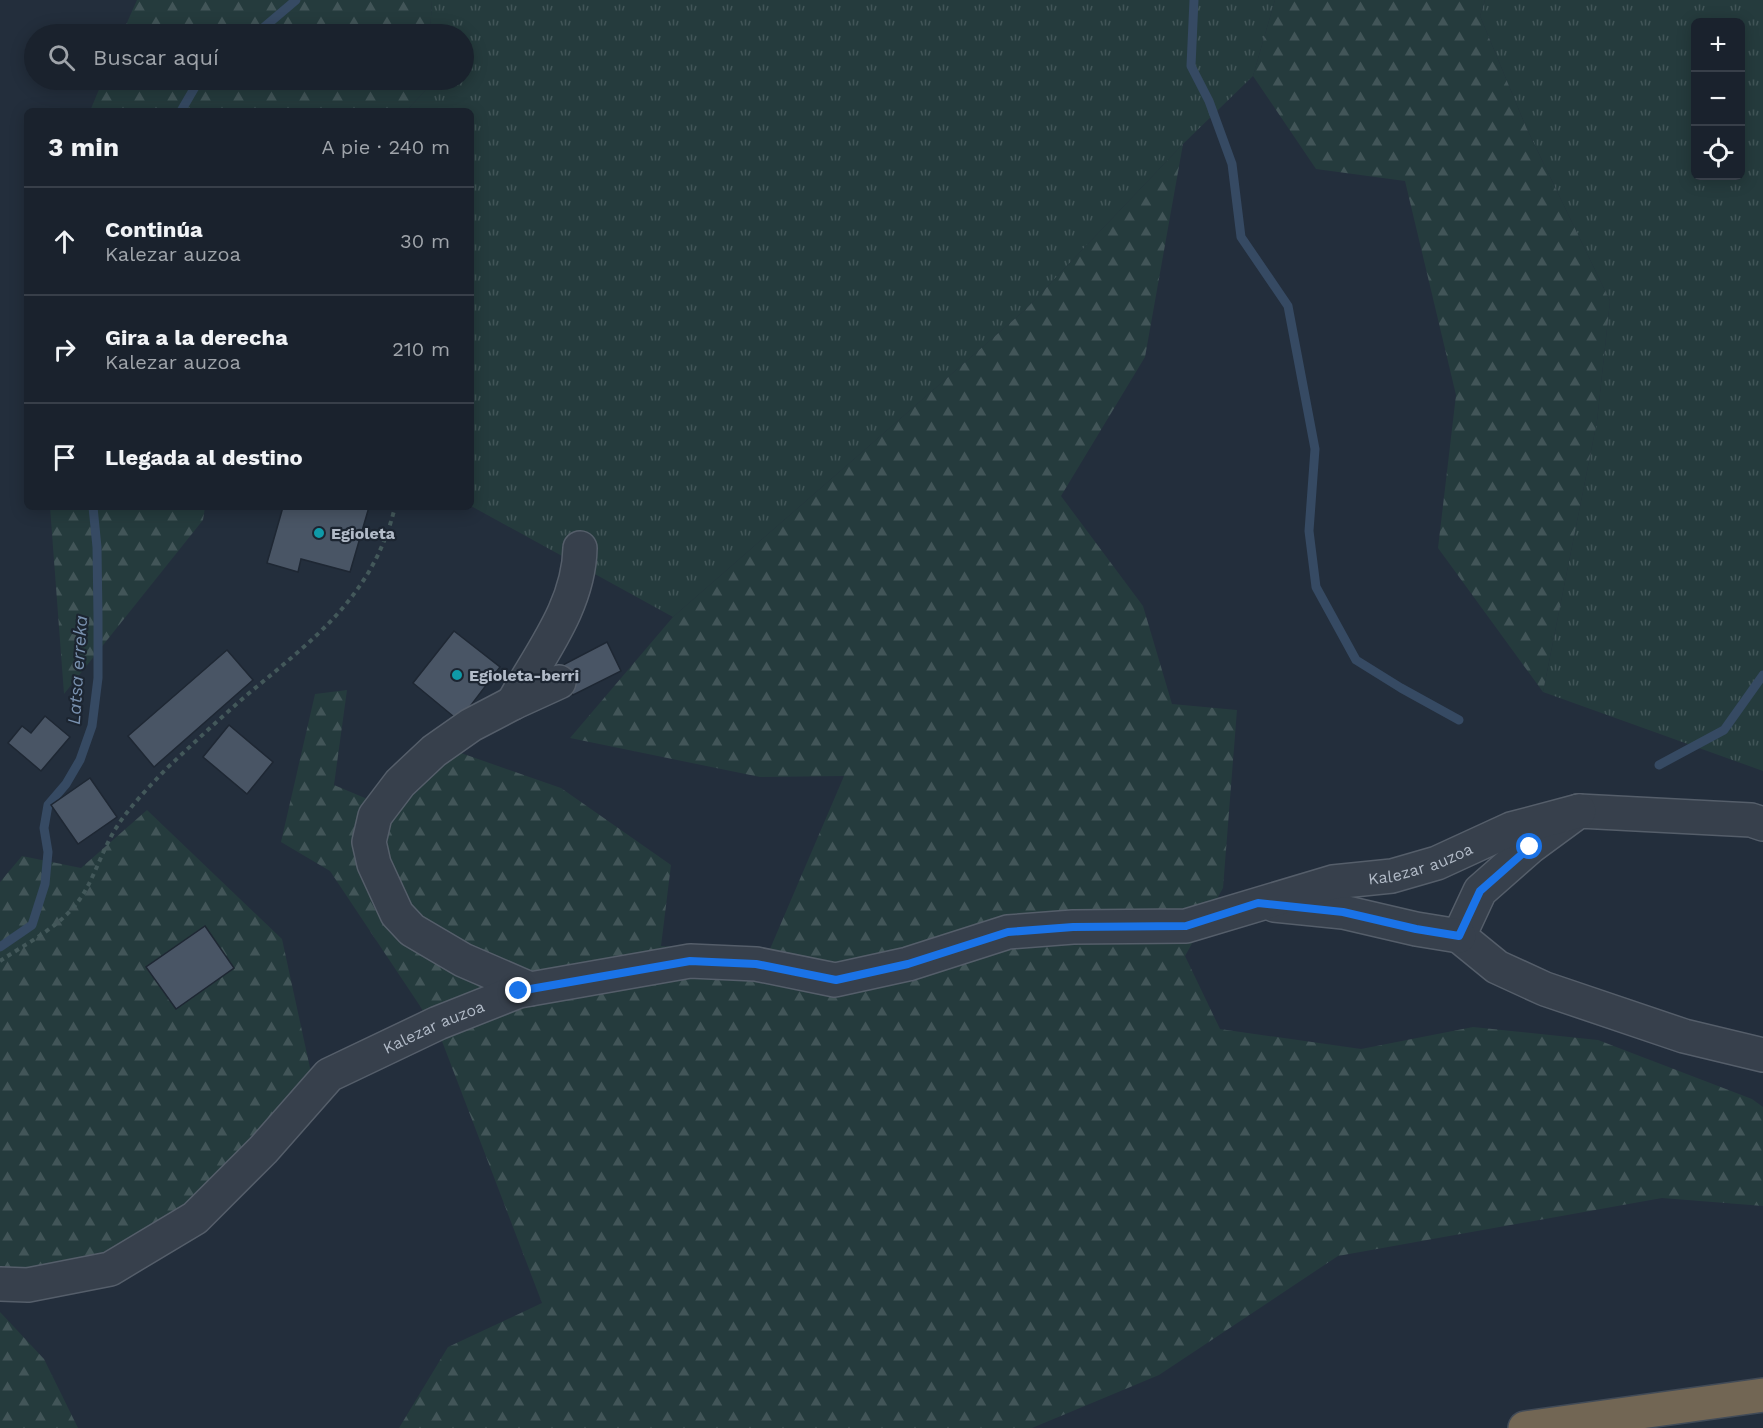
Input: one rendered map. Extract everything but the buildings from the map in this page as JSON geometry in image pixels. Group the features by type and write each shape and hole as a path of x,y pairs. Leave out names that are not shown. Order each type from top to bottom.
{"highway":[{"path":"1525,1428 1763,1395"}],"street":[{"path":"513,703 564,614 579,567 580,548"},
{"path":"530,989 463,960 412,930 397,914 374,864 369,842 375,816 400,783 434,751 471,725 559,682"},
{"path":"1459,936 1480,891 1530,847 1579,811"},
{"name":"Kalezar auzoa","path":"0,1284 27,1285 110,1269 195,1218 263,1150 329,1075 438,1023 519,991 690,961 756,964 836,980 908,964 1008,932 1073,927 1186,926 1333,882 1392,876 1437,863 1510,829 1579,811 1751,820 1763,824"},
{"name":"Kalezar auzoa","path":"1258,903 1343,912 1416,929 1459,936 1497,967 1545,989 1684,1036 1763,1055"}],"path":[{"path":"0,961 37,937 70,911 87,890 116,828 141,795 167,768 246,696 297,654 342,611 368,575 383,544 394,510"}],"green space":[{"path":"137,0 432,0 431,24 126,24"},
{"path":"432,0 1275,0 1253,76 1183,144 1026,309 673,617 474,508 474,108 409,108 425,90 474,90 474,24 431,24"},
{"path":"1275,0 1485,0 1480,16 1526,127 1610,301 1597,421 1543,692 1438,548 1456,395 1405,181 1316,169 1253,76"},
{"path":"1485,0 1763,0 1763,771 1543,692 1597,421 1610,301 1526,127 1480,16"},
{"path":"99,90 425,90 409,108 91,108"},
{"path":"1183,144 1145,357 1061,496 1143,606 1172,704 1237,710 1223,888 1185,956 1220,1029 1361,1049 1473,1027 1598,1040 1752,1099 1763,1107 1763,1206 1662,1198 1338,1256 1159,1375 1032,1428 399,1428 448,1347 542,1303 440,1036 330,871 281,842 315,694 347,690 334,785 396,811 458,752 561,788 671,865 661,946 770,949 844,776 760,777 570,738 673,617 1026,309"},
{"path":"50,510 205,510 203,520 64,694"},
{"path":"147,810 282,939 312,1077 198,1201 105,1262 0,1272 0,882 22,856 81,868"},
{"path":"0,1312 44,1359 78,1428 0,1428"}],"waterway":[{"name":"Latsa erreka","path":"268,24 296,0"},
{"path":"1194,0 1191,66 1209,101 1232,164 1241,237 1288,306 1315,449 1309,531 1316,587 1356,660 1459,720"},
{"name":"Latsa erreka","path":"183,108 193,90"},
{"name":"Latsa erreka","path":"0,947 32,925 45,884 48,852 44,828 48,805 66,784 80,760 92,726 98,678 97,547 93,510"},
{"path":"1659,765 1724,730 1763,675"}],"place":[{"name":"Egioleta","path":"319,533"},
{"name":"Egioleta-berri","path":"457,675"}],"route":[{"path":"519,991 690,961 756,964 836,980 908,964 1008,932 1073,927 1186,926 1258,903 1343,912 1416,929 1459,936 1480,891 1530,847"}]}
